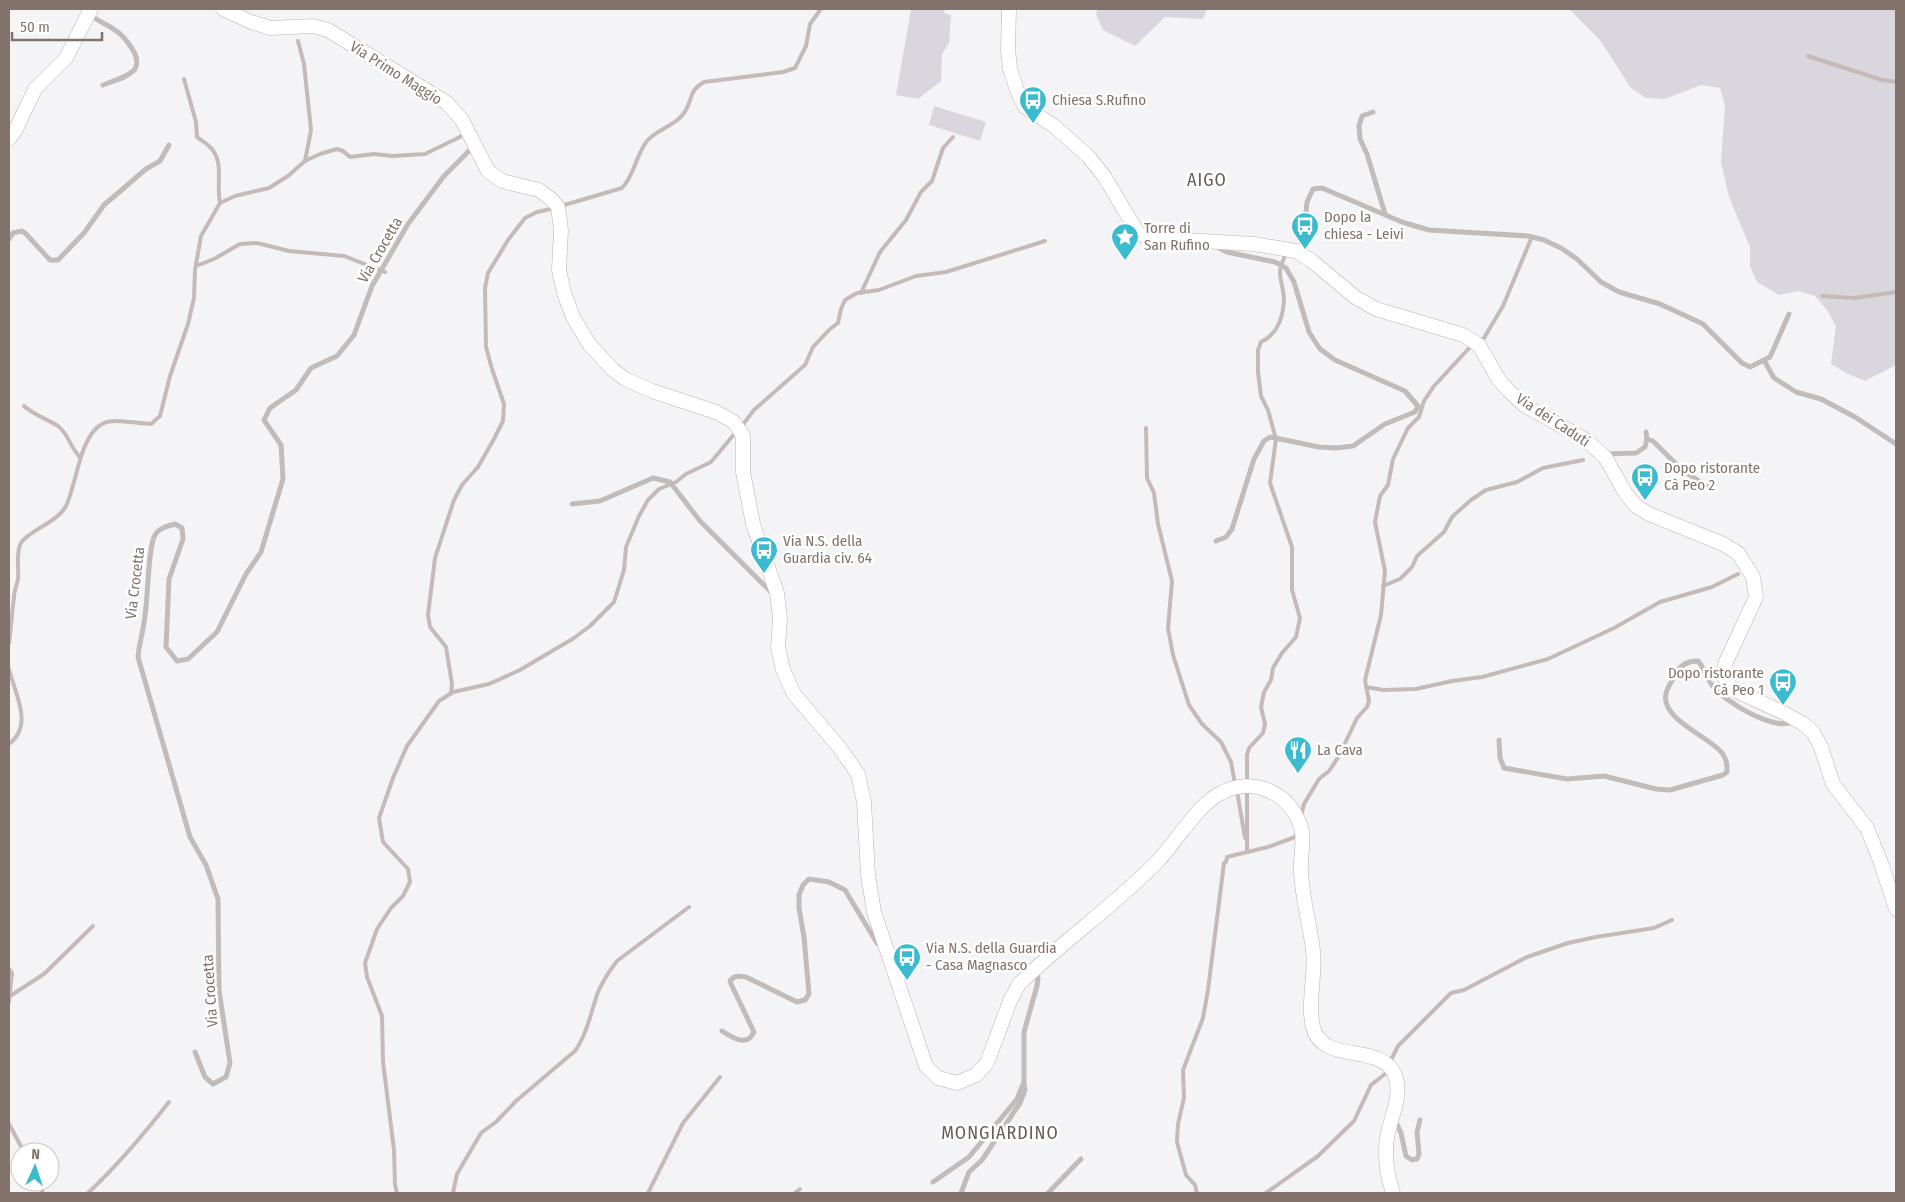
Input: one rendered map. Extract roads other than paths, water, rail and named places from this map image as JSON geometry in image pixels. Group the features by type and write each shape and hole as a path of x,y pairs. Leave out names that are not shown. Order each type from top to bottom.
{"main road":[{"name":"Via Primo Maggio","path":"223,9 251,22 270,28 313,26 328,30 447,104 462,120 488,171 502,180 540,190 551,199 558,207 561,230 559,270 564,293 573,317 589,344 612,369 625,379 652,391 716,412 734,422 743,436 743,472 753,524 778,596"},
{"name":"Via dei Caduti","path":"1009,9 1008,49 1010,69 1018,93 1026,107 1068,136 1088,156 1104,176 1138,233 1149,238 1262,245 1296,251 1355,297 1376,309 1463,335 1479,345 1499,380 1514,396 1524,404 1586,440 1602,454 1626,494 1636,506 1649,514 1723,544 1738,553 1753,577 1756,597 1726,662 1725,678 1732,689 1797,720 1813,732 1821,747 1832,784 1867,828 1882,863 1896,909"},
{"path":"9,139 16,129 35,89 66,58 90,11"},
{"path":"778,596 780,618 778,647 788,684 794,694 839,747 858,774 864,802 868,875 874,912 926,1066 938,1078 957,1083 976,1075 987,1063 1010,1001 1019,984 1158,861 1206,804 1219,794 1236,787 1246,785 1266,788 1277,794 1290,807 1296,816 1302,833 1302,883 1313,951 1314,973 1311,1017 1313,1029 1322,1043 1333,1050 1372,1057 1383,1063 1394,1074 1398,1088 1397,1102 1392,1114 1387,1137 1386,1165 1393,1193"}],"street":[{"path":"90,11 121,33 137,59 136,66 132,72 103,85"},
{"path":"1373,112 1362,116 1359,126 1385,214"},
{"path":"9,240 13,233 22,231 50,260 58,260 84,233 104,205 146,169 160,161 169,145"},
{"name":"Via Crocetta","path":"195,1052 205,1077 213,1084 226,1077 230,1063 219,990 218,899 206,865 190,837 138,657 145,617 151,547 155,534 163,527 175,524 182,528 183,539 170,579 166,648 177,661 188,659 217,632 246,574 261,552 274,515 283,478 281,445 264,420 270,408 296,390 311,368 337,356 354,335 372,286 408,224 444,176 475,145"},
{"path":"1302,254 1307,202 1313,189 1322,188 1402,222 1429,230 1528,236 1544,240 1576,259 1601,282 1619,292 1660,304 1703,324 1742,363 1750,367 1770,357 1789,314"},
{"path":"1216,542 1226,537 1232,529 1254,459 1264,441 1270,436 1319,447 1336,448 1352,446 1385,424 1416,412 1418,406 1405,391 1335,360 1320,349 1309,332 1294,282 1286,268 1275,262 1227,252 1219,248 1218,243"},
{"path":"1765,362 1774,378 1796,392 1821,399 1854,417 1896,444"},
{"path":"1602,454 1636,453 1645,447 1646,432"},
{"path":"1647,439 1653,441 1682,470 1710,488"},
{"path":"572,504 600,500 653,478 670,482 700,521 773,594 778,596"},
{"path":"1499,740 1500,758 1504,768 1567,779 1604,776 1656,789 1670,790 1723,775 1727,772 1727,763 1722,753 1670,712 1666,702 1666,694 1679,668 1686,662 1691,661 1698,662 1713,687 1746,712 1774,723 1791,724 1797,720"},
{"path":"722,1031 737,1040 745,1041 752,1037 754,1032 730,982 737,975 746,977 797,1002 805,1000 809,994 799,895 802,885 810,879 829,882 845,890 877,943 888,952"},
{"path":"961,1193 969,1172 982,1160 1020,1103 1024,1090 1024,1032 1038,978 1035,969"},
{"path":"933,1182 969,1157 1017,1099 1024,1082"},
{"path":"1392,1114 1398,1123 1406,1156 1412,1160 1417,1159 1419,1154 1417,1132 1420,1120"},
{"path":"1048,1193 1081,1159"}],"waterway":[{"path":"561,206 622,188 647,141 682,115 694,91 704,82 783,72 795,68 806,46 810,24 821,9"},
{"path":"298,41 304,64 311,130 305,161"},
{"path":"1808,56 1882,80 1896,82"},
{"path":"184,79 196,122 197,137 212,149 218,161 220,203"},
{"path":"9,643 14,595 18,579 20,545 28,536 62,512 66,506 88,439 94,430 107,422 119,421 151,424 160,416 194,298 195,270 201,236 220,203 235,196 269,188 288,176 305,161 337,149 350,157 374,154 392,156 425,154 466,134"},
{"path":"861,293 880,252 906,220 921,192 932,181 943,148 953,137"},
{"path":"451,694 452,684 446,647 430,627 428,615 435,558 454,500 462,485 478,467 503,421 504,404 486,347 485,288 488,273 508,240 525,218 537,212 555,208"},
{"path":"1479,341 1484,338 1503,306 1531,239"},
{"path":"741,427 754,410 805,365 813,347 838,323 845,300 857,293 879,290 916,276 946,272 1045,241"},
{"path":"196,266 214,259 240,244 257,243 289,251 344,256 385,272"},
{"path":"1247,782 1247,755 1249,748 1263,733 1265,724 1261,707 1264,692 1271,680 1273,668 1282,653 1296,637 1300,618 1292,590 1292,547 1270,483 1276,439 1268,410 1261,396 1258,372 1258,350 1261,342 1272,335 1282,313 1284,296 1280,272 1286,253"},
{"path":"1822,296 1855,298 1896,292"},
{"path":"1301,816 1304,804 1319,779 1329,771 1339,756 1357,718 1367,707 1369,701 1365,680 1381,615 1385,571 1375,522 1380,496 1388,485 1393,459 1408,428 1419,417 1424,401 1434,386 1473,344"},
{"path":"24,406 62,429 80,457"},
{"path":"1146,428 1147,478 1154,493 1158,524 1172,581 1168,628 1173,655 1189,705 1202,724 1221,742 1231,762 1235,784"},
{"path":"397,1193 394,1150 383,1062 382,1016 367,977 365,963 377,929 391,908 403,896 410,882 408,869 383,842 379,818 407,746 439,701 453,692 489,684 520,670 574,638 590,626 614,602 624,570 626,547 648,500 659,489 676,482 686,474 711,462 736,432"},
{"path":"1383,586 1400,579 1412,567 1417,556 1444,532 1452,517 1486,490 1517,482 1543,468 1583,460"},
{"path":"1366,687 1383,690 1416,689 1482,677 1548,659 1614,628 1660,602 1712,587 1738,574"},
{"path":"9,669 21,709 22,719 16,736 9,744"},
{"path":"1247,789 1247,852"},
{"path":"1237,791 1245,838"},
{"path":"1197,1193 1195,1185 1186,1175 1177,1142 1178,1124 1184,1098 1183,1070 1203,1018 1208,990 1224,863 1227,857 1268,847 1295,837 1297,833"},
{"path":"453,1193 457,1174 481,1133 496,1122 516,1101 575,1051 586,1030 598,992 617,961 689,907"},
{"path":"1390,1062 1398,1046 1451,993 1464,990 1527,957 1568,943 1654,928 1672,920"},
{"path":"10,996 44,974 93,926"},
{"path":"9,969 12,973 9,1002"},
{"path":"1266,1193 1318,1156 1354,1121 1371,1085 1385,1074 1388,1069"},
{"path":"648,1193 683,1123 720,1077"},
{"path":"88,1193 130,1149 169,1102"},
{"path":"9,1124 19,1142"},
{"path":"795,1193 800,1189"}],"place":[{"name":"Chiesa S.Rufino","path":"1033,124"},
{"name":"Dopo la chiesa - Leivi","path":"1305,250"},
{"name":"Torre di San Rufino","path":"1125,261"},
{"name":"Dopo ristorante Cà Peo 2","path":"1645,501"},
{"name":"Via N.S. della Guardia civ. 64","path":"764,574"},
{"name":"Dopo ristorante Cà Peo 1","path":"1783,706"},
{"name":"La Cava","path":"1298,774"},
{"name":"Via N.S. della Guardia - Casa Magnasco","path":"907,981"}],"district":[{"name":"AIGO","path":"1207,180"},
{"name":"MONGIARDINO","path":"1000,1133"}]}
